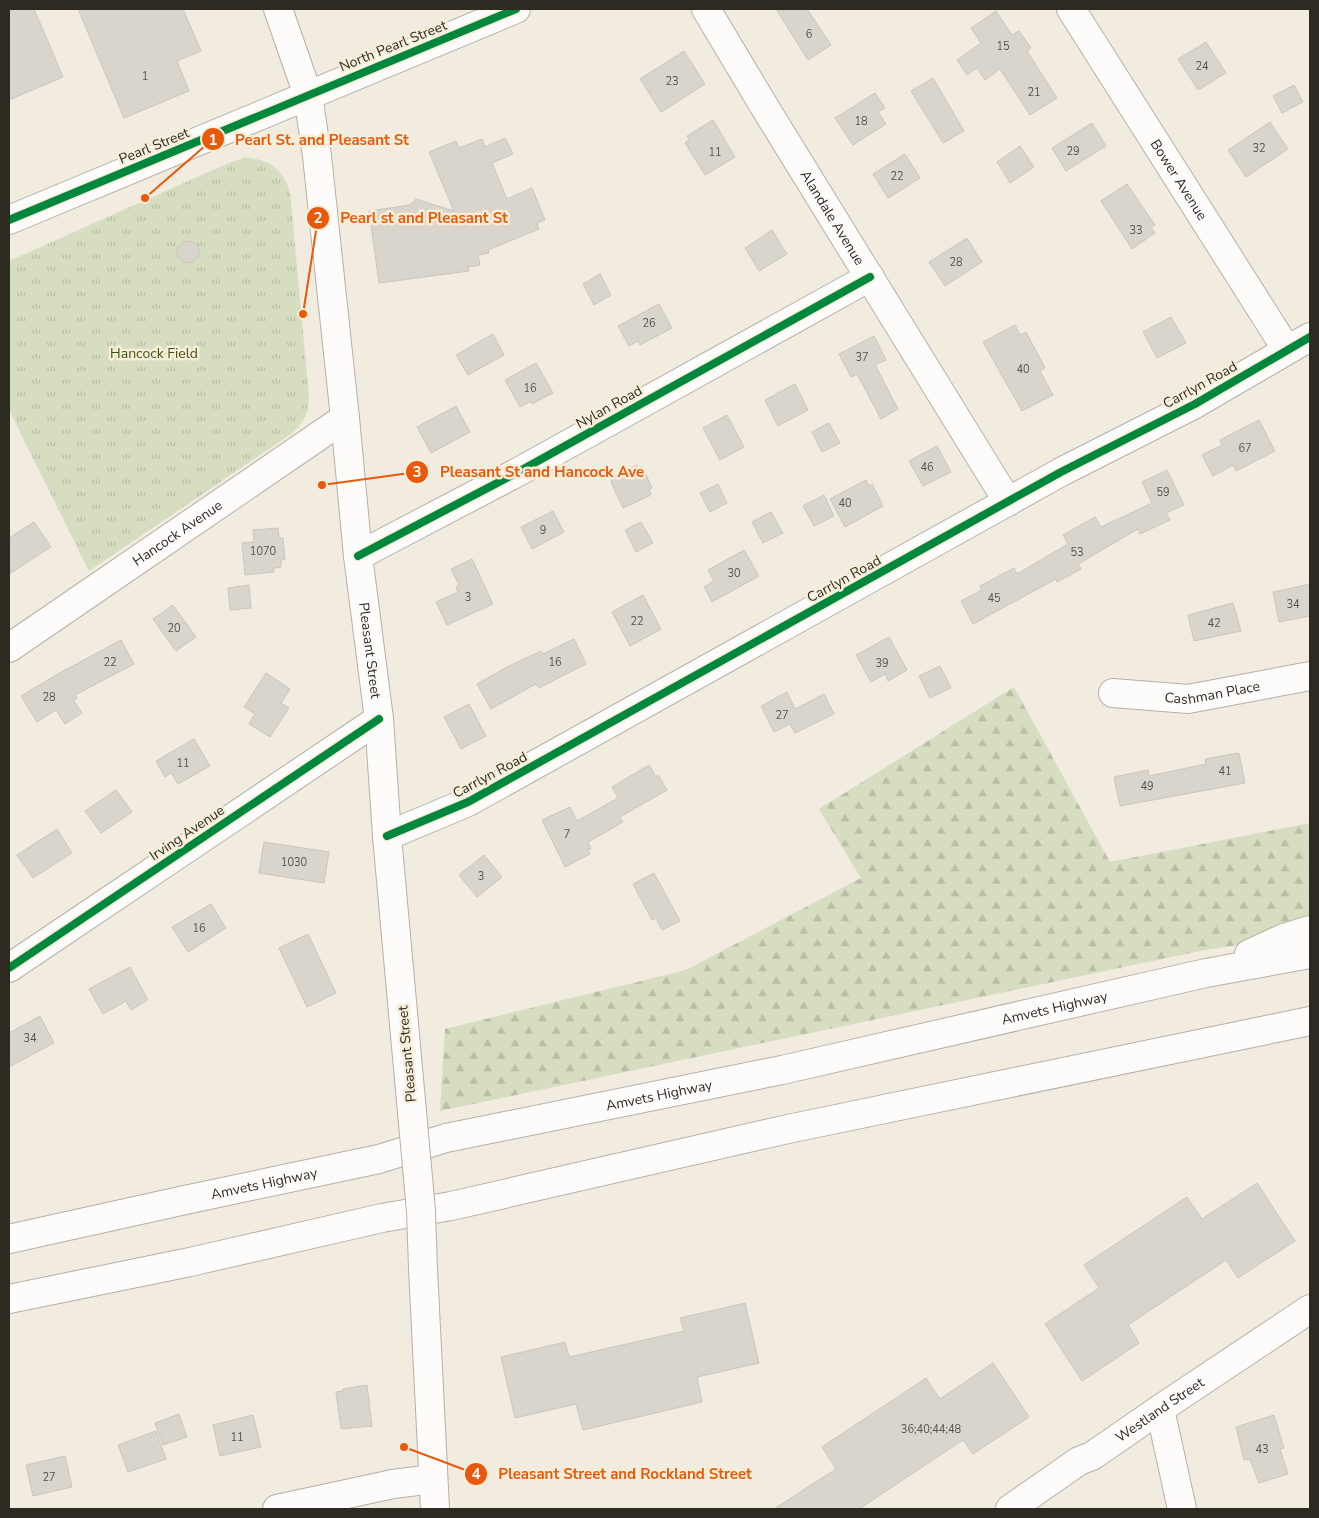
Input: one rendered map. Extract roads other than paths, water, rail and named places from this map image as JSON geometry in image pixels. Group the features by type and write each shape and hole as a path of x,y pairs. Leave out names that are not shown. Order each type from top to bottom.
{"main road":[{"name":"Pleasant Street","path":"278,9 308,95 317,156 358,556 379,719 387,836 421,1211 435,1509"},
{"name":"North Pearl Street","path":"308,95 516,9"},
{"name":"Alandale Avenue","path":"706,9 1008,502"},
{"name":"Bower Avenue","path":"1071,9 1299,344"},
{"name":"Pearl Street","path":"9,220 308,95"},
{"name":"Nylan Road","path":"358,556 518,472 870,277"},
{"name":"Carrlyn Road","path":"387,836 468,802 1061,472 1195,404 1299,344"},
{"name":"Hancock Avenue","path":"9,648 345,418"},
{"name":"Cashman Place","path":"1113,693 1188,699 1310,676"},
{"name":"Irving Avenue","path":"11,963 379,719"},
{"path":"1206,973 1284,938 1310,930"},
{"name":"Amvets Highway","path":"9,1239 379,1160 446,1138 782,1070 1206,973 1310,954"},
{"path":"9,1300 190,1262 382,1218 451,1206 788,1129 1310,1021"},
{"name":"Westland Street","path":"1010,1509 1079,1461 1092,1456 1310,1309"},
{"path":"1160,1409 1182,1509"},
{"path":"277,1509 393,1484 433,1479"}],"place":[{"name":"Pearl St. and Pleasant St","path":"145,198"},
{"name":"Pearl st and Pleasant St","path":"303,314"},
{"name":"Pleasant St and Hancock Ave","path":"322,485"},
{"name":"Pleasant Street and Rockland Street","path":"404,1447"}],"park label":[{"name":"Hancock Field","path":"154,353"}]}
